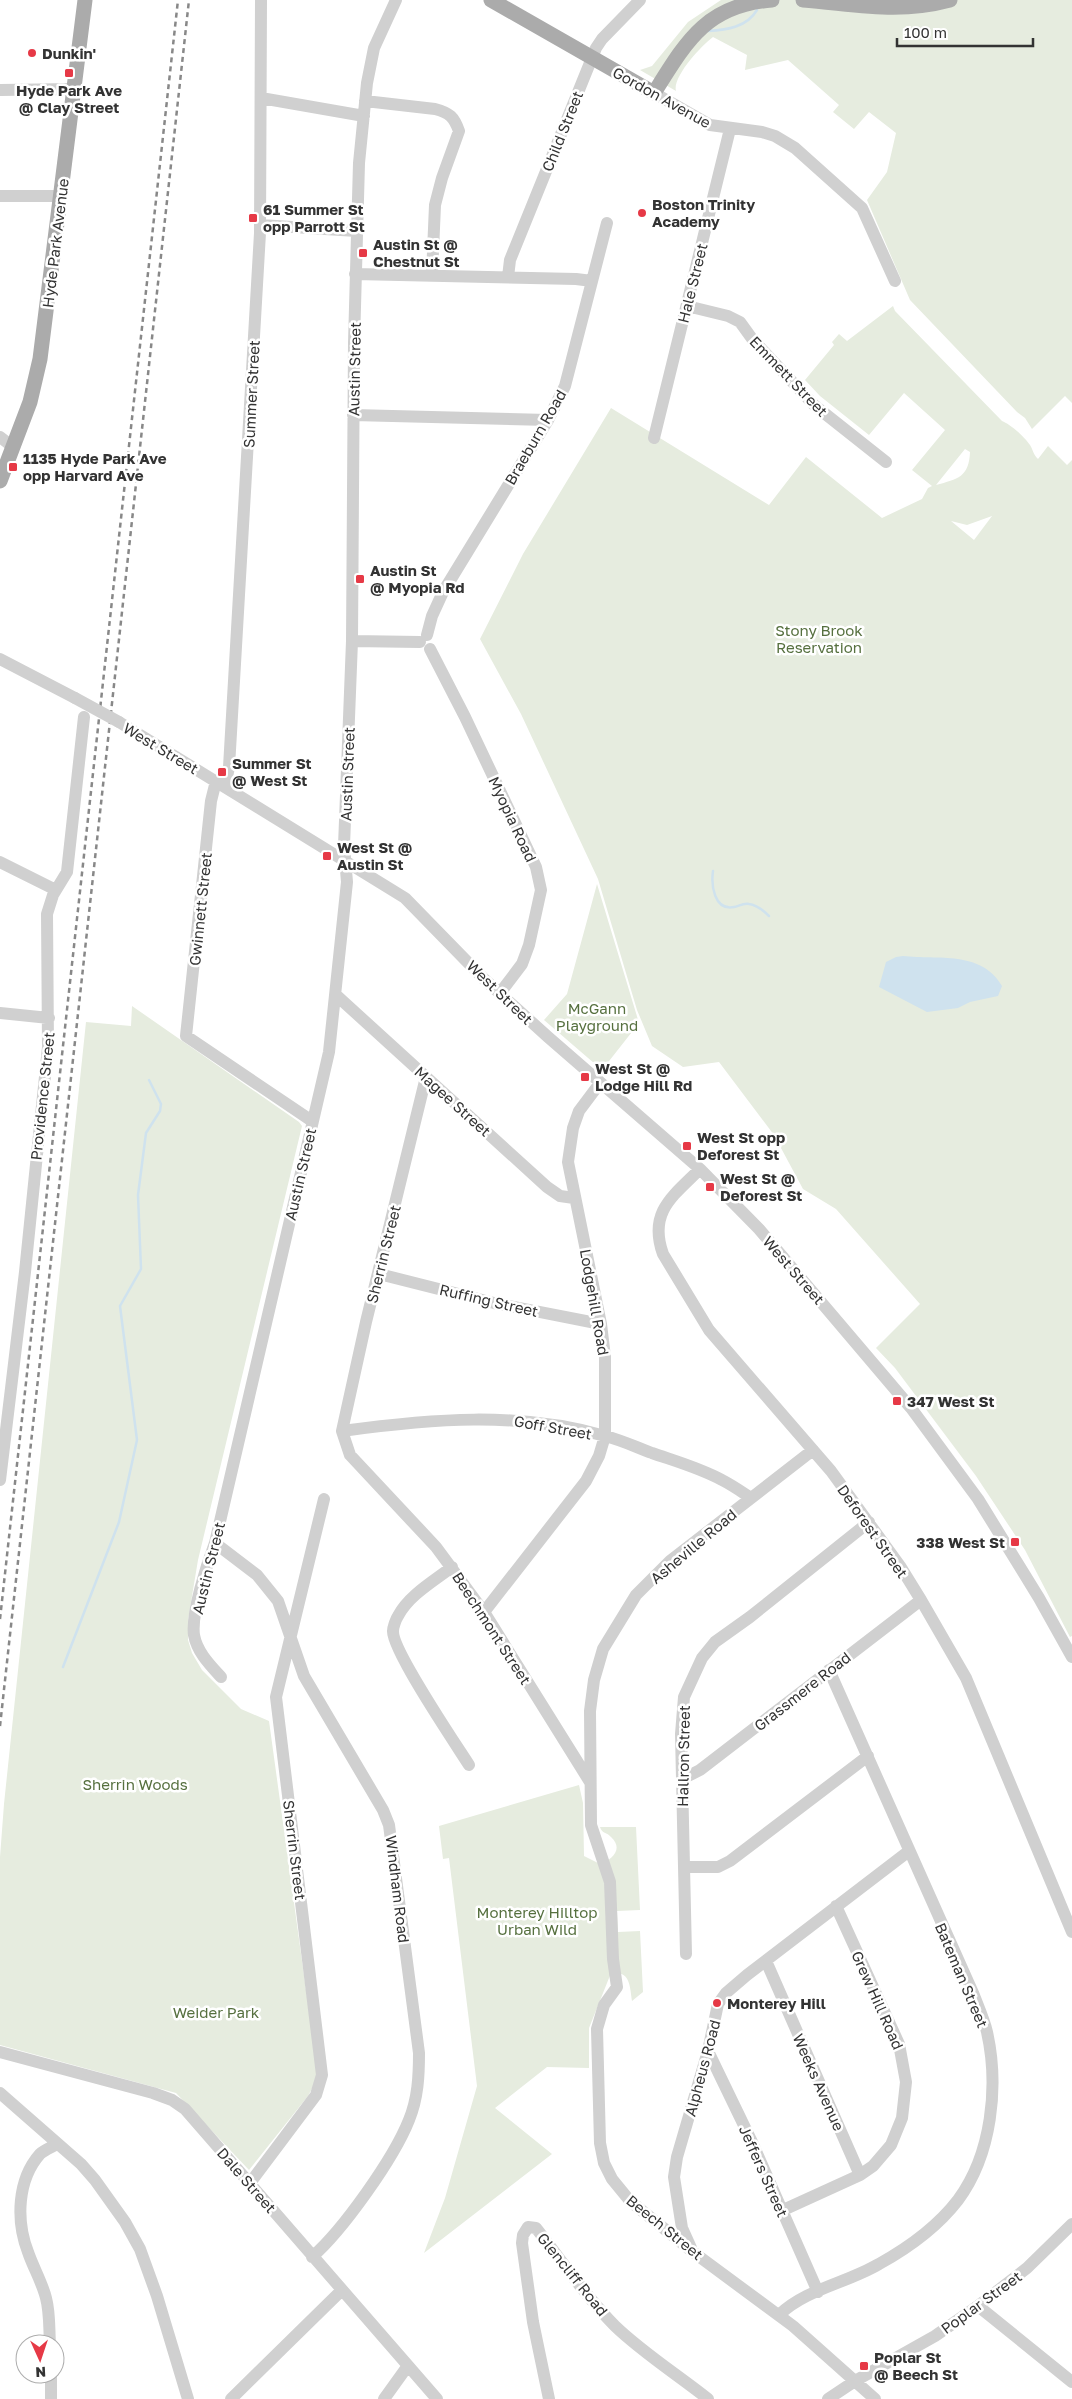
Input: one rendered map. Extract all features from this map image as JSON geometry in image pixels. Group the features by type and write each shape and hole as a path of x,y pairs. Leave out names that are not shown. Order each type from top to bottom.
{"main road":[{"name":"Hyde Park Avenue","path":"0,481 30,402 40,358 85,0"},
{"name":"Gordon Avenue","path":"491,0 654,93"},
{"path":"654,93 687,42 703,25 732,8 772,0"},
{"path":"804,0 893,9 923,6 950,0"}],"street":[{"name":"Summer Street","path":"221,784 229,767 239,621 260,225 261,0"},
{"name":"Austin Street","path":"221,1677 202,1656 194,1634 198,1602 215,1543 329,1052 336,995 347,882 345,861 352,641 355,274 359,164 365,101 374,48 396,0"},
{"name":"Child Street","path":"508,276 510,260 592,58 602,39 640,0"},
{"path":"0,90 74,89"},
{"name":"Gordon Avenue","path":"654,93 710,125 730,129 754,130 782,139 812,161 850,195 864,212 895,281"},
{"path":"261,98 364,116"},
{"path":"365,101 446,112 456,121 459,131 442,178 436,204 432,275"},
{"name":"Hale Street","path":"654,438 730,129"},
{"path":"0,196 61,196"},
{"name":"Braeburn Road","path":"426,642 432,616 443,592 548,420 564,386 607,223"},
{"path":"260,225 357,231"},
{"path":"355,274 576,278 592,281"},
{"name":"Emmett Street","path":"687,306 728,316 740,322 753,340 814,405 886,462"},
{"path":"353,415 548,420"},
{"path":"0,437 13,447"},
{"path":"352,641 426,642"},
{"name":"Myopia Road","path":"426,642 465,717 536,867 541,890 539,907 522,964 500,992"},
{"name":"West Street","path":"0,658 119,722 405,898 500,992 600,1084 700,1169 759,1229 911,1408 978,1499 1039,1598 1072,1657"},
{"name":"Providence Street","path":"0,1480 25,1272 48,1048 47,914 50,901 66,876 68,867 84,717"},
{"name":"Gwinnett Street","path":"221,784 211,801 186,1036 312,1121"},
{"path":"0,862 56,890"},
{"name":"Magee Street","path":"336,995 547,1187 560,1196 574,1198"},
{"path":"0,1013 49,1018"},
{"name":"Sherrin Street","path":"342,1431 426,1077"},
{"name":"Lodgehill Road","path":"484,1612 586,1481 599,1456 606,1436 605,1357 601,1324 568,1162 573,1128 580,1111 600,1084"},
{"name":"Deforest Street","path":"700,1169 663,1208 658,1233 663,1254 709,1330 813,1450 869,1522 921,1600 966,1678 1072,1932"},
{"name":"Ruffing Street","path":"378,1274 494,1303 601,1324"},
{"name":"Goff Street","path":"342,1431 423,1420 503,1419 563,1427 606,1436 723,1480 751,1498"},
{"name":"Beechmont Street","path":"342,1431 350,1455 452,1567 484,1612 590,1782"},
{"name":"Asheville Road","path":"590,1782 590,1711 594,1680 603,1649 621,1616 636,1595 670,1562 813,1450"},
{"name":"Sherrin Street","path":"250,2183 316,2094 323,2067 276,1704 277,1690 324,1499"},
{"name":"Hallron Street","path":"686,1954 681,1734 684,1697 702,1658 714,1642 750,1617 869,1522"},
{"name":"Windham Road","path":"215,1543 243,1563 273,1592 282,1610 298,1664 309,1687 383,1810 389,1825 419,2053 419,2082 414,2104 398,2142 337,2231 312,2256"},
{"path":"452,1567 415,1595 398,1616 393,1631 396,1644 408,1668 469,1764"},
{"name":"Grassmere Road","path":"682,1779 700,1770 921,1600"},
{"name":"Bateman Street","path":"779,2315 791,2304 878,2265 907,2247 940,2220 958,2199 976,2167 988,2130 992,2092 992,2062 986,2031 973,1993 829,1670"},
{"path":"684,1867 718,1867 730,1861 868,1756"},
{"name":"Beech Street","path":"590,1782 591,1825 610,1882 613,1959 617,1987 604,2005 597,2025 599,2136 602,2156 609,2174 625,2196 693,2252 779,2315 834,2361 875,2399"},
{"name":"Alpheus Road","path":"693,2252 682,2228 674,2177 677,2157 708,2051 718,2004 726,1993 909,1851"},
{"name":"Grew Hill Road","path":"781,2211 860,2175 873,2166 891,2145 902,2118 906,2082 899,2044 836,1906"},
{"name":"Weeks Avenue","path":"766,1961 860,2175"},
{"name":"Jeffers Street","path":"708,2051 751,2140 818,2292"},
{"name":"Dale Street","path":"0,2052 166,2096 185,2110 407,2367 437,2399"},
{"path":"0,2093 95,2180 113,2203 140,2249 157,2296 188,2399"},
{"path":"49,2334 46,2298 27,2250 21,2228 20,2206 24,2182 31,2168 41,2153 57,2144"},
{"name":"Poplar Street","path":"828,2399 855,2381 935,2336 978,2306 1027,2268 1072,2224"},
{"name":"Glencliff Road","path":"549,2399 533,2322 522,2242 522,2235 528,2227 536,2228 581,2286 615,2325 633,2342 708,2399"},
{"path":"232,2399 341,2291"},
{"path":"978,2306 1006,2331 1072,2382"},
{"path":"384,2399 407,2367"},
{"path":"51,2384 51,2399"}],"green space":[{"path":"721,0 1072,0 1072,403 1065,396 1032,429 1025,418 1017,412 910,300 867,200 887,172 896,133 869,112 854,129 833,112 839,105 788,60 745,70 747,55 713,37 695,54 683,70 676,85 676,91 640,70 652,66 688,22"},
{"name":"Stony Brook Reservation","path":"893,306 895,311 1002,421 1025,438 1038,459 1048,446 1067,465 1072,460 1072,1636 1070,1637 1025,1550 976,1476 895,1368 876,1348 920,1304 836,1209 803,1189 774,1135 719,1062 683,1067 652,1046 637,1010 598,879 521,714 480,639 523,554 611,408 769,505 806,457 882,518 922,499 928,488 932,486 912,470 945,430 904,393 869,435 820,396 805,380 834,345 832,342 839,334 847,341","holes":["965,449 970,452 965,472 956,479 936,485","992,516 974,540 951,521 967,525"]},
{"name":"McGann Playground","path":"597,884 639,1023 602,1070 544,1020 567,994"},
{"name":"Sherrin Woods","path":"132,1006 299,1122 302,1126 198,1560 188,1620 188,1640 192,1653 202,1670 241,1709 269,1721 317,2070 315,2083 308,2096 249,2170 176,2093 0,2045 0,1857 4,1804 86,1022 131,1026"},
{"name":"Monterey Hilltop Urban Wild","path":"579,1785 583,1803 584,1856 600,1864 609,1860 615,1854 615,1841 602,1831 600,1827 636,1827 640,1910 617,1911 618,1932 640,1931 643,1992 632,2001 628,1980 622,1974 611,1973 589,2028 589,2068 547,2067 495,2108 552,2154 424,2253 445,2198 477,2086 449,1858 443,1859 439,1826"}],"water":[{"path":"903,956 958,959 971,962 983,967 1002,986 998,996 970,1002 958,1008 927,1012 879,987 886,962"}],"waterway":[{"path":"708,31 736,27 753,16 757,10"},
{"path":"713,871 713,890 722,905 727,907 745,904 752,905 760,908 769,916"},
{"path":"63,1667 119,1522 137,1440 120,1306 141,1269 138,1195 146,1133 160,1111 161,1104 149,1080"}],"railway":[{"path":"0,1619 178,0"},
{"path":"0,1726 189,0"}],"place":[{"name":"Dunkin'","path":"32,53"},
{"name":"Hyde Park Ave @ Clay Street","path":"69,73"},
{"name":"Boston Trinity Academy","path":"642,213"},
{"name":"61 Summer St opp Parrott St","path":"253,218"},
{"name":"Austin St @ Chestnut St","path":"363,253"},
{"name":"1135 Hyde Park Ave opp Harvard Ave","path":"13,467"},
{"name":"Austin St @ Myopia Rd","path":"360,579"},
{"name":"Summer St @ West St","path":"222,772"},
{"name":"West St @ Austin St","path":"327,856"},
{"name":"West St @ Lodge Hill Rd","path":"585,1077"},
{"name":"West St opp Deforest St","path":"687,1146"},
{"name":"West St @ Deforest St","path":"710,1187"},
{"name":"347 West St","path":"897,1401"},
{"name":"338 West St","path":"1015,1542"},
{"name":"Monterey Hill","path":"717,2003"},
{"name":"Poplar St @ Beech St","path":"864,2366"}],"park label":[{"name":"Weider Park","path":"216,2012"}]}
